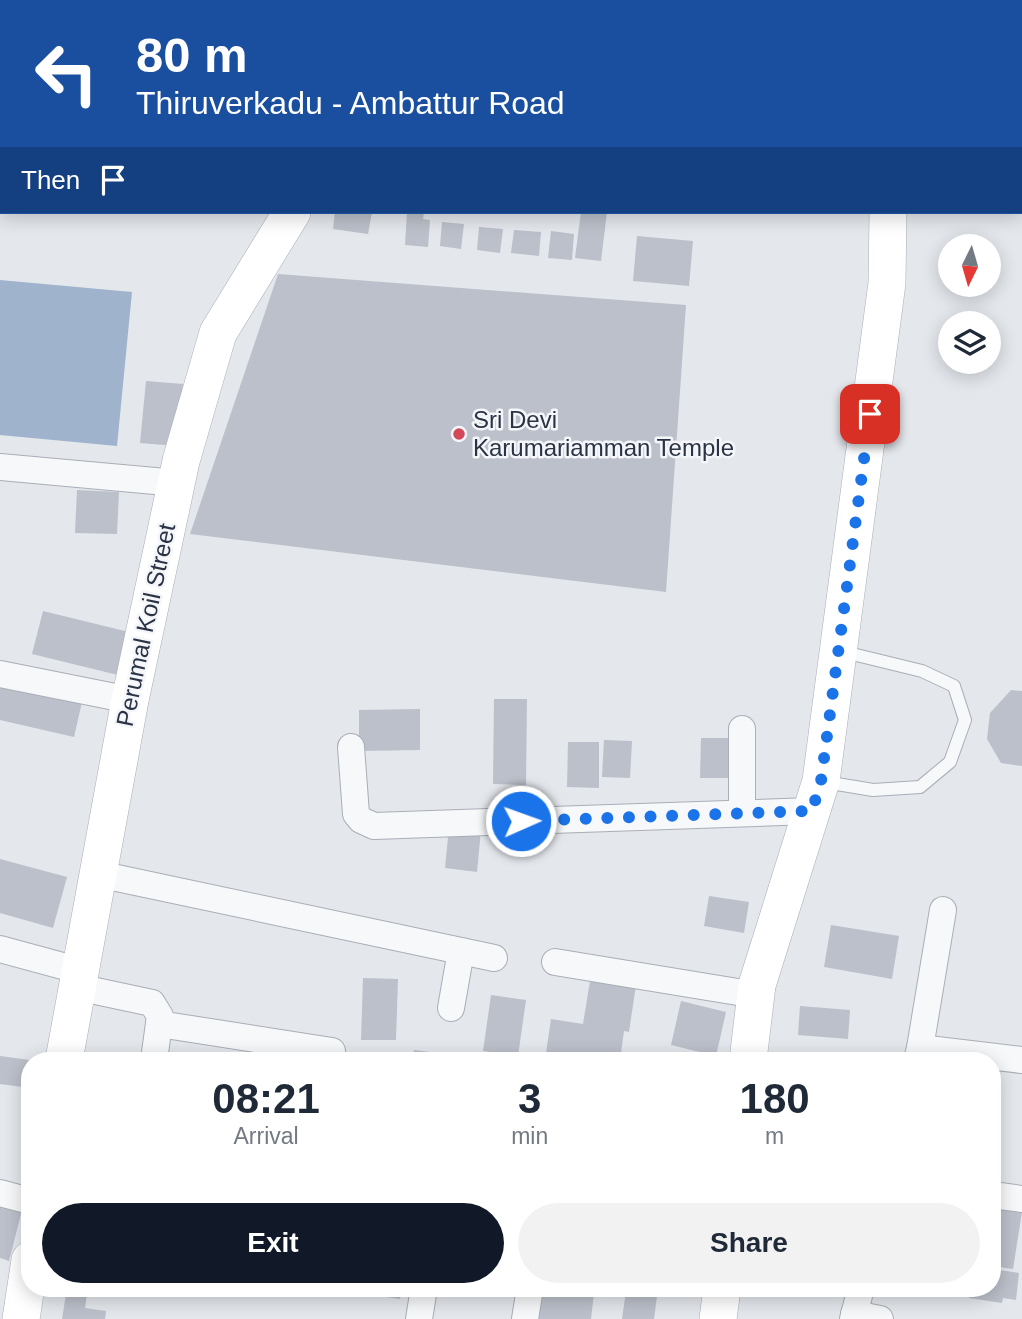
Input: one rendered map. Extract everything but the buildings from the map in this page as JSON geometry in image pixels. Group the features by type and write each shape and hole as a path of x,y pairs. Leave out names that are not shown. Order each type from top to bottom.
{"street":[{"name":"Perumal Koil Street","path":"65,1052 130,700 177,483 218,333 291,214"},
{"path":"749,1052 756,995 817,796 839,651 887,283 888,214"},
{"path":"0,467 177,483"},
{"path":"0,674 130,700"},
{"path":"742,729 742,813"},
{"path":"351,747 356,814 360,820 374,826 742,813 817,796"},
{"path":"98,874 494,958"},
{"path":"918,1052 943,910"},
{"path":"0,949 152,1003 158,1009 159,1024 155,1052"},
{"path":"451,1008 461,951"},
{"path":"555,962 756,995"},
{"path":"159,1024 332,1051"},
{"path":"1001,1059 1022,1060"},
{"path":"0,1193 21,1199"},
{"path":"1001,1196 1022,1199"},
{"path":"21,1319 24,1297"},
{"path":"419,1319 423,1297"},
{"path":"525,1319 529,1297"},
{"path":"718,1319 721,1297"},
{"path":"861,1297 862,1317"}],"lane":[{"path":"817,796 920,787 950,762 965,720 954,686 922,671 839,651"}],"water":[{"path":"0,280 132,292 117,446 0,435"}],"place":[{"name":"Sri Devi Karumariamman Temple","path":"459,434"}],"route":[{"path":"521,821 812,811 821,781 870,414"}]}
